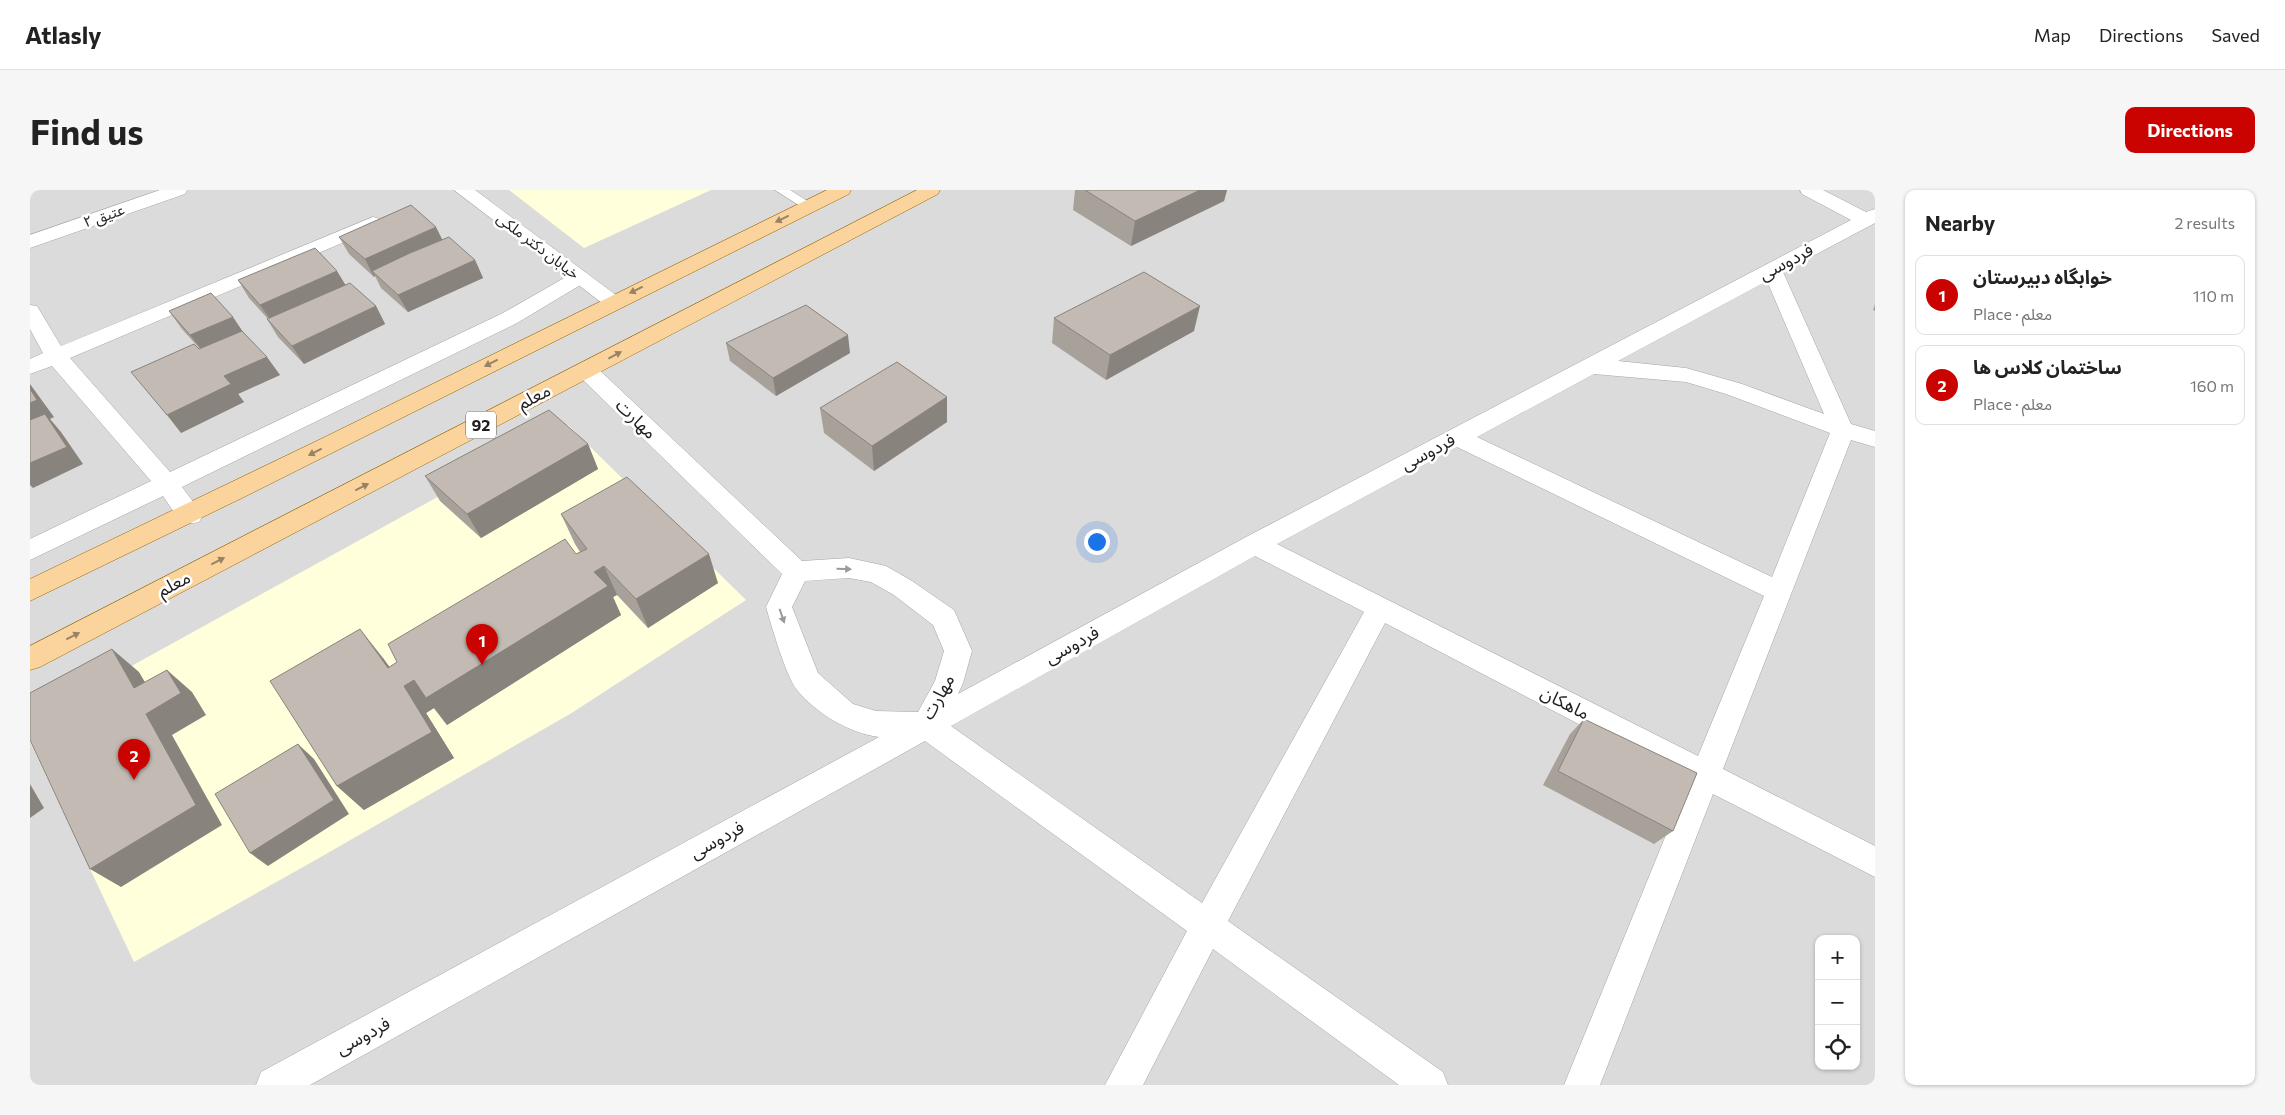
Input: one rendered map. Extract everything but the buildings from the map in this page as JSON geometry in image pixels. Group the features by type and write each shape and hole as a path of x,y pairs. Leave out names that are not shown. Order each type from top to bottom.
{"main road":[{"path":"30,591 190,515 840,190"},
{"name":"معلم","path":"30,658 931,190"}],"street":[{"name":"عتیق ۲","path":"30,242 178,190"},
{"name":"خیابان دکتر ملکی","path":"463,190 613,302"},
{"path":"1809,190 1870,218"},
{"path":"30,367 389,216"},
{"name":"فردوسی","path":"274,1085 1255,544 1870,218"},
{"path":"1582,1085 1843,431 1772,270"},
{"path":"30,550 510,318 580,277"},
{"path":"30,311 56,356 167,484 190,515"},
{"path":"1590,366 1685,375 1740,391 1843,431 1875,439"},
{"name":"مهارت","path":"586,370 796,572 849,568 877,573 903,588 944,618 958,651 949,683 926,725 876,724 844,714 807,681 778,607 796,572"},
{"path":"1457,437 1779,592"},
{"name":"ماهکان","path":"1255,544 1875,862"},
{"path":"1123,1085 1380,608"},
{"path":"926,725 1430,1085"}],"lane":[{"path":"781,190 809,206"}],"shaded area":[{"path":"30,190 1875,190 1875,1085 30,1085"},
{"path":"509,190 711,190 584,248"},
{"path":"568,425 746,600 570,714 134,962 30,742 30,722"}],"place":[{"name":"خوابگاه دبیرستان","path":"482,665"},
{"name":"ساختمان کلاس ها","path":"134,780"}]}
